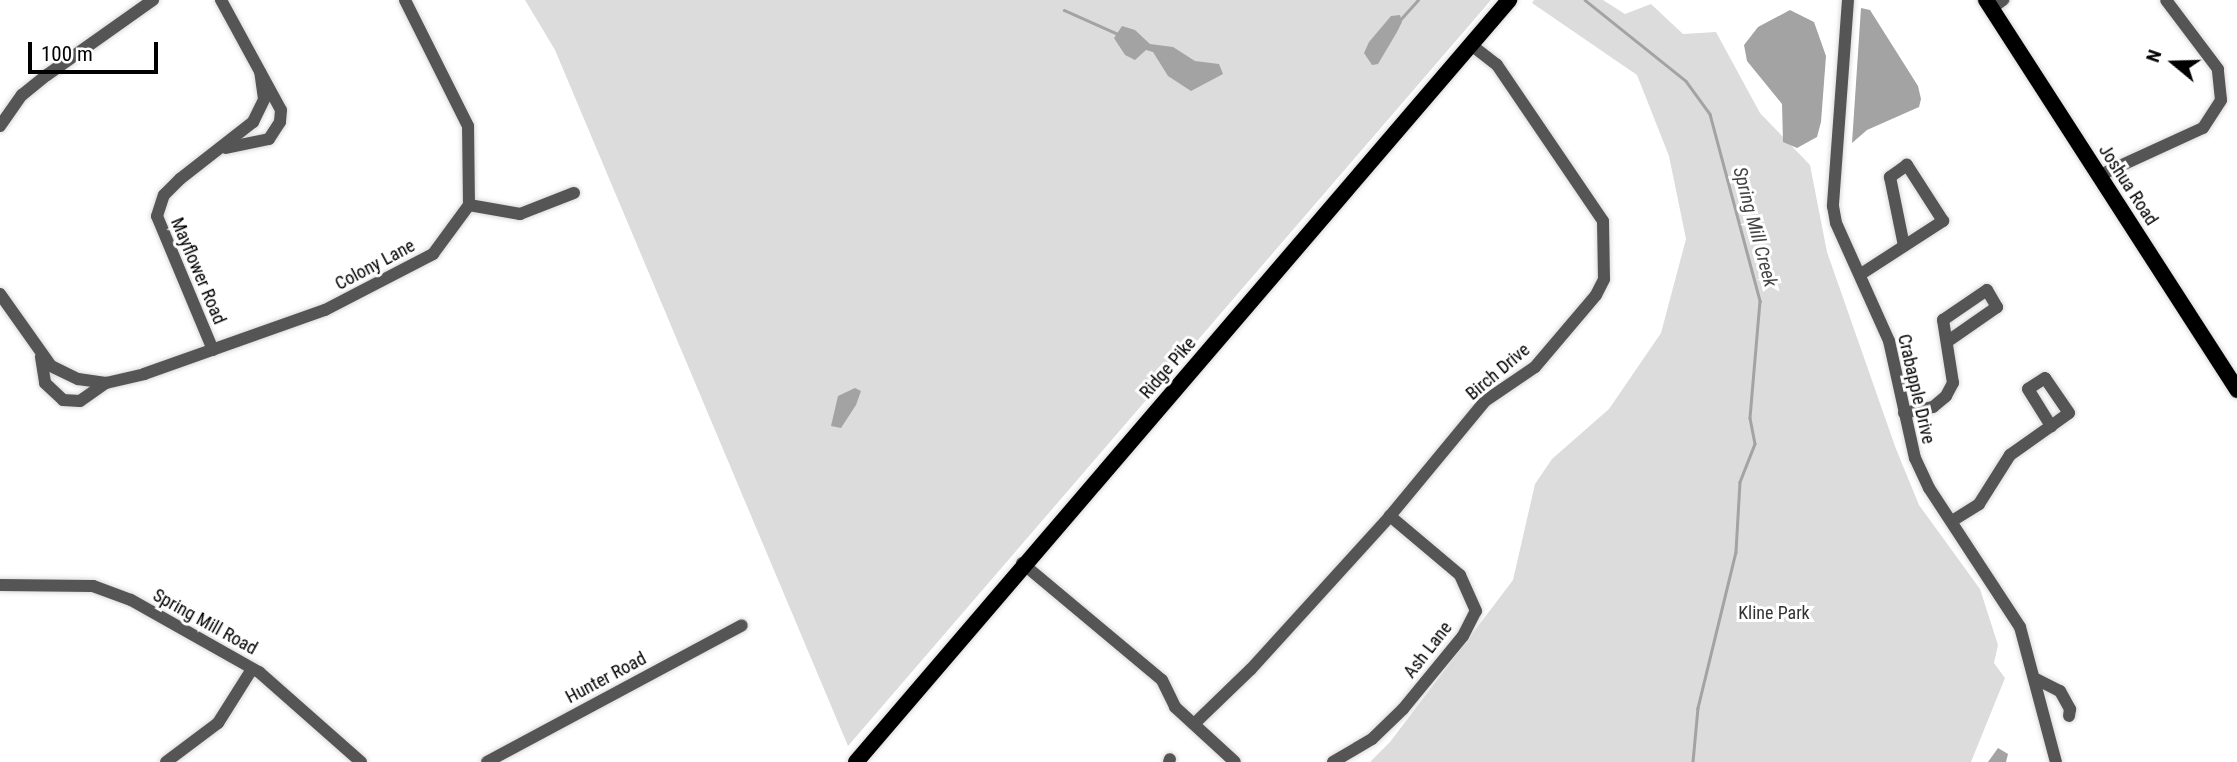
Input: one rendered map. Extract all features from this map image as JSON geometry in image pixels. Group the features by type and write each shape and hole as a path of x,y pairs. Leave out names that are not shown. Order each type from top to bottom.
{"main road":[{"name":"Ridge Pike","path":"856,762 1022,563 1509,0"},
{"name":"Joshua Road","path":"1994,3 2098,176 2237,390"}],"street":[{"path":"0,126 38,81 153,0"},
{"name":"Mayflower Road","path":"221,0 276,96 280,121 259,145 223,149"},
{"path":"405,0 468,126 469,205 520,214 574,193"},
{"name":"Crabapple Drive","path":"1847,0 1833,206 1840,235 1861,274 1889,341 1915,458 2020,627 2056,762"},
{"path":"2098,176 2203,128 2221,100 2218,69 2166,0"},
{"name":"Birch Drive","path":"1194,724 1251,669 1390,516 1485,401 1535,368 1604,279 1603,221 1497,65 1471,45"},
{"name":"Mayflower Road","path":"213,350 157,216 164,195 180,179 247,129 260,111 264,99 260,72"},
{"path":"1861,274 1943,221 1907,165 1890,177 1904,246"},
{"name":"Colony Lane","path":"41,357 46,383 63,400 80,401 106,383 213,350 325,310 413,267 433,254 469,205"},
{"path":"1903,412 1933,407 1946,396 1953,383 1943,320 1987,290 1997,307 1948,341"},
{"name":"Colony Lane","path":"0,294 41,357 63,374 106,383"},
{"path":"1952,521 1979,504 2010,455 2051,426"},
{"name":"Ash Lane","path":"1333,762 1372,740 1404,709 1464,636 1476,611 1460,575 1390,516"},
{"path":"1022,563 1162,680 1175,707 1235,762"},
{"name":"Spring Mill Road","path":"0,585 93,586 131,600 252,668 361,762"},
{"name":"Hunter Road","path":"487,762 742,625"},
{"path":"166,762 218,723 252,668"},
{"path":"2034,678 2060,691 2070,709 2069,716"}],"green space":[{"path":"525,0 1491,0 848,746 555,50"},
{"name":"Kline Park","path":"1534,0 1603,0 1625,14 1651,4 1683,34 1716,32 1760,113 1810,165 1827,252 1896,449 1919,505 1980,589 1998,645 1994,663 2005,678 1971,762 1370,762 1390,742 1513,580 1535,484 1552,459 1609,409 1661,333 1686,239 1669,156 1637,75 1532,3"}],"shaded area":[{"path":"1861,8 1870,10 1918,86 1921,99 1919,107 1867,130 1852,143"},
{"path":"1790,10 1814,22 1826,56 1821,122 1817,137 1797,148 1783,142 1782,104 1747,61 1744,45 1758,27"},
{"path":"1400,15 1402,22 1397,32 1378,64 1372,65 1364,53 1369,42 1391,16"},
{"path":"1122,26 1135,30 1150,44 1173,47 1195,61 1219,64 1223,74 1191,91 1168,76 1153,52 1146,50 1135,60 1125,55 1114,38"},
{"path":"855,388 861,391 856,405 841,428 831,426 838,396"},
{"path":"1998,748 2008,754 2006,762 1988,762"}],"waterway":[{"name":"Spring Mill Creek","path":"1399,21 1418,0"},
{"name":"Spring Mill Creek","path":"1585,0 1686,81 1710,114 1760,301 1750,418 1755,444 1740,482 1736,552 1698,708 1693,762"},
{"name":"Spring Mill Creek","path":"1064,10 1118,34"}]}
